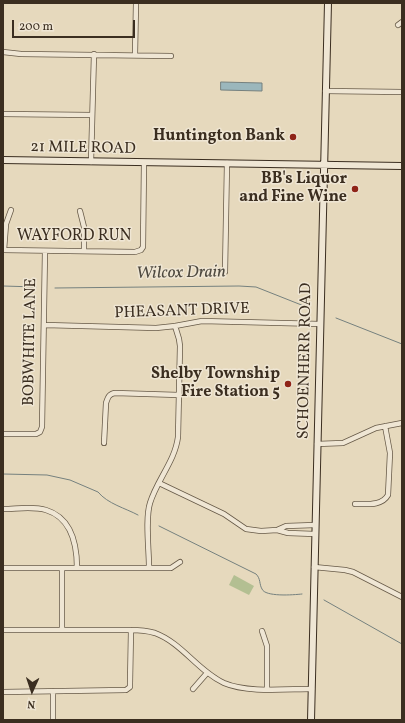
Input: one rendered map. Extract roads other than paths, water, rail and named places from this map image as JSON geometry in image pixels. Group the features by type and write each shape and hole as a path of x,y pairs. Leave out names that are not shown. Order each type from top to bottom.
{"street":[{"path":"135,55 136,3"},
{"name":"SCHOENHERR ROAD","path":"311,720 328,3"},
{"path":"3,52 21,54 171,56"},
{"path":"91,162 94,54"},
{"path":"325,91 402,92"},
{"path":"3,114 92,115"},
{"name":"21 MILE ROAD","path":"3,160 402,166"},
{"name":"WAYFORD RUN","path":"4,250 138,251 143,247 144,163"},
{"path":"225,272 227,163"},
{"path":"4,250 6,224 11,210"},
{"path":"80,211 84,226 84,250"},
{"name":"BOBWHITE LANE","path":"3,434 32,434 40,432 42,427 45,325 45,251"},
{"name":"PHEASANT DRIVE","path":"45,325 156,328 202,321 320,324"},
{"path":"149,568 149,510 151,501 177,445 180,346 175,326"},
{"path":"104,443 106,403 109,395 115,393 179,395"},
{"path":"317,444 343,443 376,428 402,423"},
{"path":"355,504 379,503 386,499 388,495 390,453 385,426"},
{"path":"159,483 224,514 246,529 261,531 277,530 286,526 315,526"},
{"path":"3,509 32,508 47,510 59,517 70,529 74,540 77,551 77,568"},
{"path":"277,530 288,534 315,534"},
{"path":"3,568 171,568 180,562"},
{"path":"314,567 353,572 402,597"},
{"path":"62,568 62,630"},
{"path":"3,630 131,630 152,632 167,639 207,673 223,683 234,686 267,689 312,689"},
{"path":"3,692 128,689 130,684 131,630"},
{"path":"262,631 266,646 267,689"},
{"path":"193,688 207,673"},
{"path":"53,691 53,720"}],"water":[{"path":"221,82 262,83 262,91 221,90"}],"waterway":[{"name":"Wilcox Drain","path":"3,286 36,287"},
{"name":"Wilcox Drain","path":"55,288 256,287 304,306"},
{"name":"Wilcox Drain","path":"336,318 402,344"},
{"path":"3,474 47,475 70,480 98,492 112,503 138,515"},
{"path":"159,526 256,574 264,592 280,595 302,594"},
{"path":"324,600 402,644"}],"place":[{"name":"Huntington Bank","path":"293,137"},
{"name":"BB's Liquor and Fine Wine","path":"355,189"},
{"name":"Shelby Township Fire Station 5","path":"288,384"}]}
